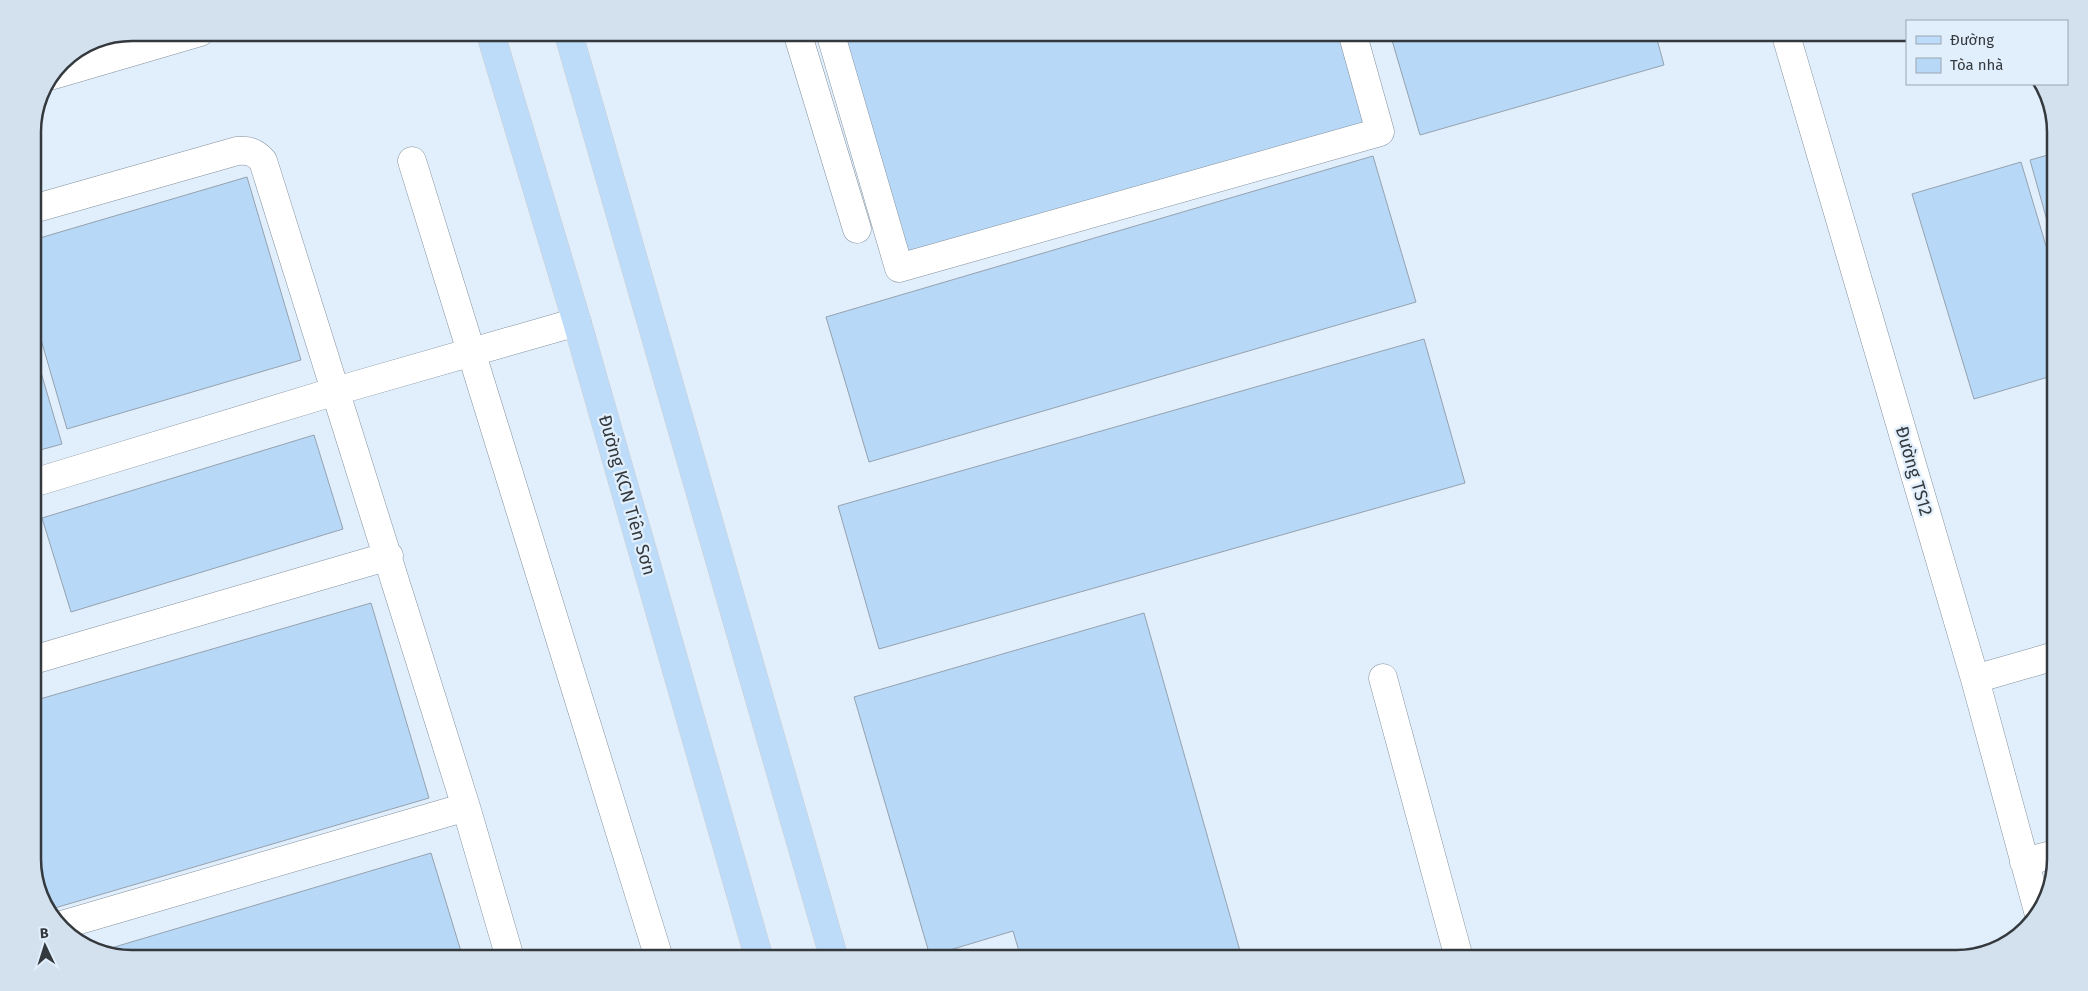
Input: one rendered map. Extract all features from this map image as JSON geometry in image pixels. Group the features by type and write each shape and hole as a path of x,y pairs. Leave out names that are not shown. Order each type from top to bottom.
{"main road":[{"name":"Đường KCN Tiên Sơn","path":"493,41 578,322 757,950"},
{"path":"571,41 832,950"}],"street":[{"path":"64,72 169,41"},
{"path":"800,41 857,229"},
{"path":"833,41 899,268 1380,132 1355,41"},
{"name":"Đường TS12","path":"1788,41 1975,679 2036,903"},
{"path":"41,207 237,151 248,150 257,154 263,161 466,807 508,950"},
{"path":"412,161 657,950"},
{"path":"41,481 336,391 578,322"},
{"path":"41,658 388,556"},
{"path":"1975,679 2047,659"},
{"path":"1383,678 1457,950"},
{"path":"70,924 466,807"},
{"path":"2024,862 2047,856"}],"building":[{"path":"845,41 1351,41 1374,121 908,257"},
{"path":"1392,41 1657,41 1664,65 1420,135"},
{"path":"2047,155 2047,221 2030,160"},
{"path":"1373,156 1416,302 869,462 826,317"},
{"path":"2021,162 2047,249 2047,377 1974,399 1912,194"},
{"path":"247,177 301,360 67,429 41,340 41,238"},
{"path":"1424,339 1465,483 879,649 838,506"},
{"path":"41,372 62,444 41,450"},
{"path":"314,435 343,529 71,612 42,518"},
{"path":"371,603 429,798 56,908 48,894 41,865 41,699"},
{"path":"1144,613 1240,950 1019,950 1013,931 950,950 928,950 854,697"},
{"path":"431,853 461,950 126,950 112,948"}]}
